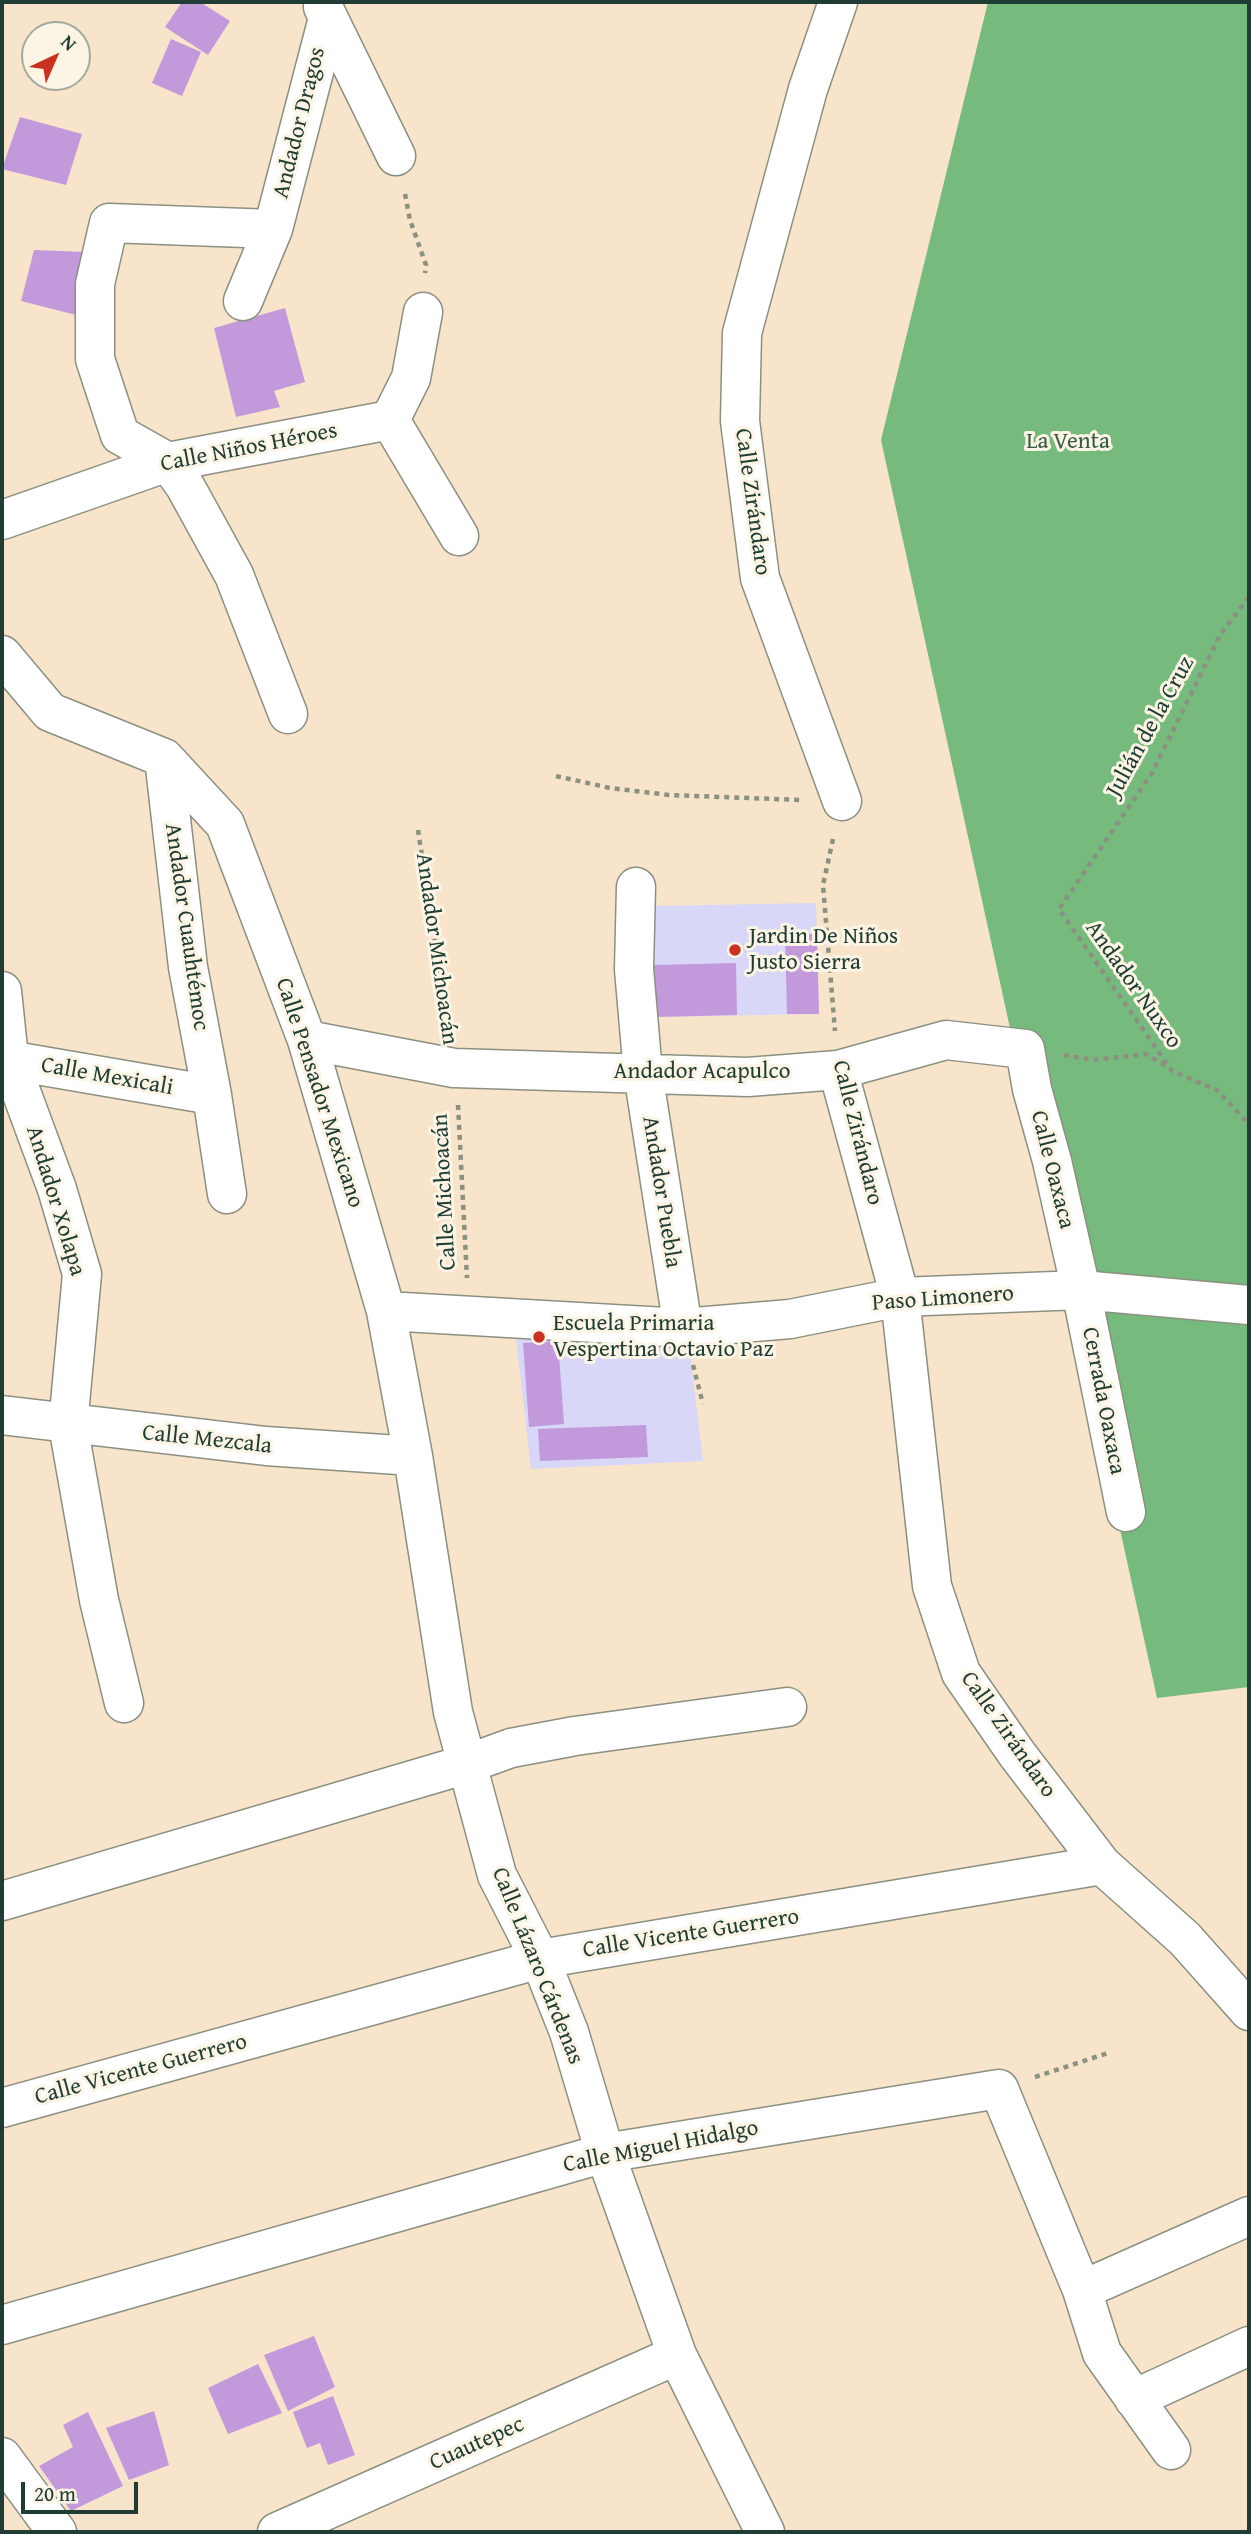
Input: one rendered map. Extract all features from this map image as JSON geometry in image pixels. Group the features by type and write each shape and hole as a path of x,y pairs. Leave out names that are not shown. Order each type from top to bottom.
{"street":[{"name":"Calle Zirándaro","path":"838,2 808,89 742,333 740,421 760,578 842,801"},
{"path":"324,10 396,156"},
{"name":"Andador Dragos","path":"243,301 273,229 324,10"},
{"name":"Andador Dragos","path":"168,461 120,435 96,359 95,284 109,223 273,229"},
{"path":"423,312 411,377 390,420 459,536"},
{"name":"Calle Niños Héroes","path":"2,520 168,461 390,420"},
{"path":"168,461 185,486 234,575 288,714"},
{"path":"2,655 50,712 164,758"},
{"name":"Calle Pensador Mexicano","path":"164,758 225,824 307,1040 386,1311 414,1456"},
{"name":"Andador Cuauhtémoc","path":"164,758 188,967 227,1194"},
{"name":"Andador Puebla","path":"636,887 634,969 643,1073 683,1328"},
{"name":"Andador Xolapa","path":"2,991 5,1059 57,1189 82,1275 68,1425 99,1601 124,1703"},
{"name":"Andador Acapulco","path":"307,1040 454,1068 748,1077 838,1070 946,1040 1025,1049"},
{"name":"Calle Oaxaca","path":"1025,1049 1032,1090 1052,1161 1081,1290"},
{"name":"Calle Mexicali","path":"5,1059 212,1095"},
{"name":"Calle Zirándaro","path":"838,1070 900,1297 932,1586 961,1673 1017,1754 1102,1866 1185,1939 1249,2011"},
{"name":"Paso Limonero","path":"386,1311 683,1328 790,1319 900,1297 1081,1290 1249,1306"},
{"name":"Cerrada Oaxaca","path":"1081,1290 1126,1512"},
{"name":"Calle Mezcala","path":"2,1415 68,1425 266,1446 414,1456"},
{"name":"Calle Lázaro Cárdenas","path":"414,1456 453,1712 497,1875 540,1959 569,2032 605,2153 677,2355 765,2532"},
{"path":"2,1901 467,1764 511,1748 575,1736 787,1707"},
{"name":"Calle Vicente Guerrero","path":"2,2108 540,1959 1102,1866"},
{"path":"999,2089 1082,2290 1102,2353 1171,2450"},
{"name":"Calle Miguel Hidalgo","path":"2,2325 605,2153 999,2089"},
{"path":"1082,2290 1249,2216"},
{"path":"1134,2399 1249,2346"},
{"name":"Cuautepec","path":"277,2532 677,2355"},
{"path":"2,2457 57,2532"}],"path":[{"path":"396,156 411,220 426,265 423,312"},
{"name":"Julián de la Cruz","path":"1059,909 1152,773 1220,635 1249,597"},
{"path":"556,776 610,788 669,795 842,801"},
{"name":"Calle Zirándaro","path":"838,1070 823,885 842,801"},
{"name":"Andador Michoacán","path":"418,830 454,1068"},
{"name":"Andador Nuxco","path":"1059,909 1172,1070 1217,1090 1249,1124"},
{"path":"1025,1049 1093,1060 1146,1054 1172,1070"},
{"name":"Calle Michoacán","path":"454,1068 459,1113 469,1314"},
{"path":"999,2089 1111,2052"}],"shaded area":[{"name":"Jardin De Niños Justo Sierra","path":"816,903 819,1014 656,1017 652,906"},
{"path":"515,1331 688,1336 703,1461 531,1469"}],"green space":[{"name":"La Venta","path":"988,2 1249,2 1249,1687 1157,1698 881,440"}],"building":[{"path":"182,2 200,2 230,21 208,55 165,27"},
{"path":"171,39 201,52 182,96 152,83"},
{"path":"20,117 82,134 66,185 2,169"},
{"path":"34,250 86,252 76,315 21,301"},
{"path":"285,308 305,382 274,391 280,407 236,417 214,328"},
{"path":"785,934 817,934 819,1014 787,1014"},
{"path":"736,963 737,1015 656,1017 654,965"},
{"path":"558,1341 564,1424 529,1427 523,1343"},
{"path":"646,1425 648,1457 540,1461 538,1429"},
{"path":"314,2336 335,2387 288,2411 264,2355"},
{"path":"258,2364 282,2413 228,2434 208,2388"},
{"path":"333,2396 355,2455 328,2465 320,2443 307,2448 293,2412"},
{"path":"154,2411 169,2465 129,2480 106,2428"},
{"path":"88,2412 123,2486 71,2511 39,2466 73,2447 63,2425"}],"place":[{"name":"Jardin De Niños Justo Sierra","path":"735,950"},
{"name":"Escuela Primaria Vespertina Octavio Paz","path":"539,1337"}]}
